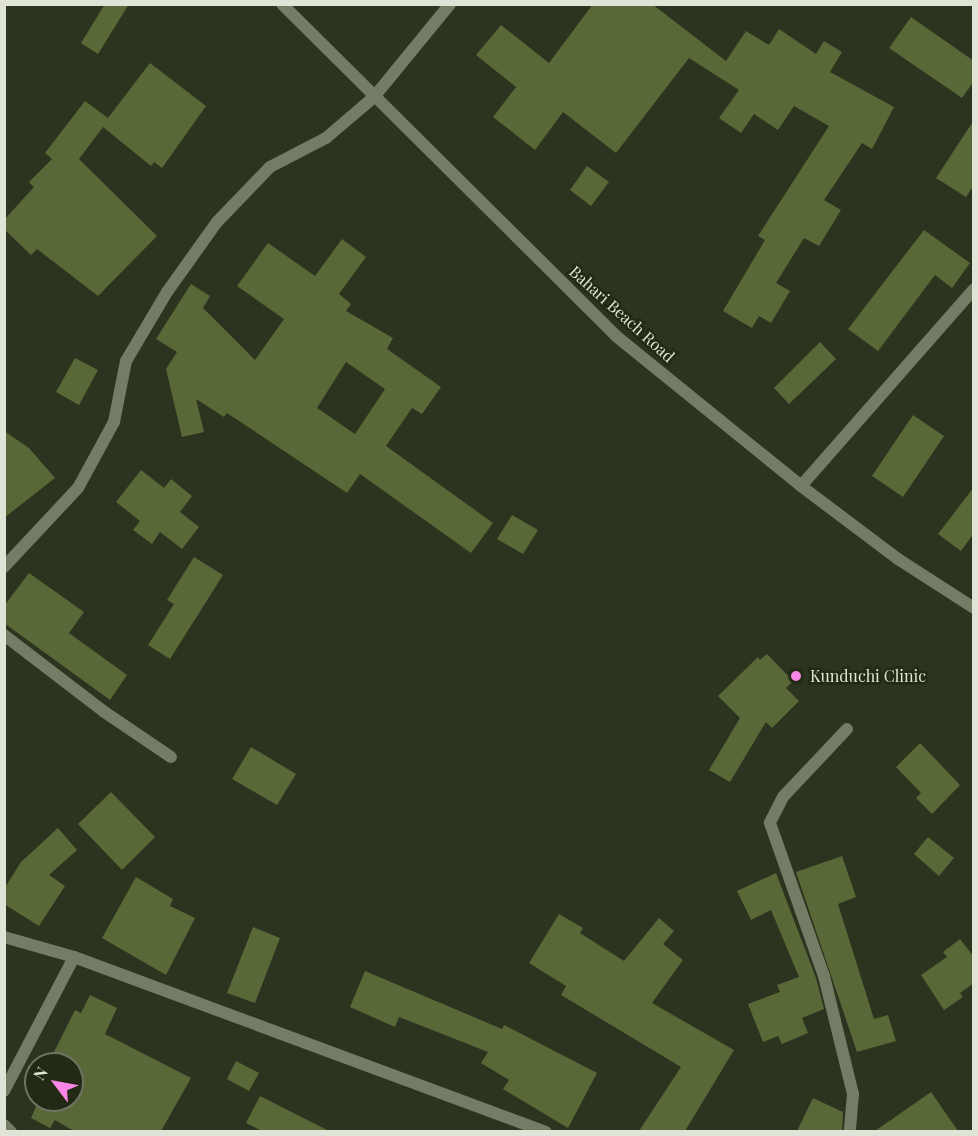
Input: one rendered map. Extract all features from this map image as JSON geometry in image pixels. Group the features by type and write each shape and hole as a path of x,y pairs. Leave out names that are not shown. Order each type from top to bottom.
{"street":[{"name":"Bahari Beach Road","path":"282,4 616,336 801,486 898,559 974,608"},
{"path":"4,567 78,488 114,422 126,361 167,292 217,222 270,167 326,138 374,97 450,4"},
{"path":"801,486 974,289"},
{"path":"4,636 103,711 171,757"},
{"path":"847,729 783,797 770,823 824,976 853,1094 850,1131"},
{"path":"4,937 75,957 546,1131"},
{"path":"4,1091 75,957"},
{"path":"4,1125 11,1131"}],"building":[{"path":"105,4 129,4 98,54 81,43"},
{"path":"593,4 652,4 726,61 746,31 769,45 779,29 816,54 824,41 842,52 830,72 894,107 872,149 862,143 824,200 841,210 819,246 804,238 776,283 790,291 771,323 759,316 752,328 723,311 765,240 758,236 829,126 794,106 778,130 754,114 741,133 719,118 739,90 689,58 616,153 563,112 535,150 493,117 516,87 476,55 501,25 549,63"},
{"path":"911,17 974,61 974,81 962,98 889,48"},
{"path":"150,63 206,106 162,168 154,162 151,166 103,127 79,159 157,236 98,296 37,249 31,255 4,229 4,220 34,187 29,182 52,159 45,153 85,101 108,118"},
{"path":"974,120 974,185 966,197 936,178"},
{"path":"587,166 609,182 591,206 570,190"},
{"path":"924,230 970,263 952,288 935,275 878,351 848,329"},
{"path":"342,239 366,257 339,294 351,304 346,311 393,338 387,349 441,387 422,414 412,408 386,446 493,523 471,553 360,474 347,493 227,413 224,417 196,399 204,432 182,437 166,369 177,352 156,339 191,284 210,296 203,308 255,360 284,319 237,286 268,243 315,276","holes":["346,362 385,389 355,434 317,408"]},
{"path":"820,342 836,359 789,404 774,388"},
{"path":"75,358 98,370 79,405 56,392"},
{"path":"913,415 944,436 903,497 872,476"},
{"path":"4,431 29,448 55,478 4,518"},
{"path":"141,470 164,488 171,479 192,496 180,512 199,527 182,549 160,532 152,544 133,530 140,521 116,502"},
{"path":"974,487 974,533 961,551 938,534"},
{"path":"512,515 538,530 523,554 497,539"},
{"path":"194,557 223,575 170,659 148,645 174,604 167,600"},
{"path":"29,573 84,612 69,633 127,675 110,700 4,623 4,606"},
{"path":"767,654 793,681 786,688 799,701 772,728 766,722 730,782 709,770 740,718 718,696 758,657 760,660"},
{"path":"920,743 960,785 932,814 916,798 921,793 896,767"},
{"path":"251,747 296,774 277,805 232,779"},
{"path":"111,792 155,837 122,870 78,824"},
{"path":"58,828 77,850 49,875 65,886 39,926 4,904 4,889 21,862"},
{"path":"928,837 954,858 939,876 914,854"},
{"path":"842,856 856,897 838,904 874,1019 888,1015 896,1041 857,1052 796,872"},
{"path":"776,873 816,978 824,1009 802,1018 808,1033 782,1044 778,1036 763,1042 748,1004 780,992 777,985 799,977 771,910 751,920 737,891"},
{"path":"136,877 173,899 170,906 195,918 166,975 102,938"},
{"path":"559,914 583,928 580,933 624,961 659,918 674,931 663,944 683,960 652,1003 734,1050 685,1131 639,1131 681,1067 561,995 566,986 529,963"},
{"path":"253,927 280,938 255,1003 227,993"},
{"path":"960,939 974,957 974,983 960,993 963,997 944,1010 921,975 947,957 943,952"},
{"path":"365,971 502,1029 504,1025 597,1073 568,1128 503,1089 509,1080 481,1063 488,1052 399,1017 395,1027 350,1007"},
{"path":"90,995 117,1008 105,1034 191,1078 161,1131 74,1131 55,1120 50,1128 31,1118 34,1112 84,1112 84,1052 54,1052 75,1010 81,1013"},
{"path":"236,1061 259,1073 249,1091 227,1079"},
{"path":"931,1092 958,1131 875,1131"},
{"path":"260,1096 329,1131 262,1131 246,1123"},
{"path":"813,1098 843,1112 842,1131 797,1131"}],"place":[{"name":"Kunduchi Clinic","path":"796,676"}]}
